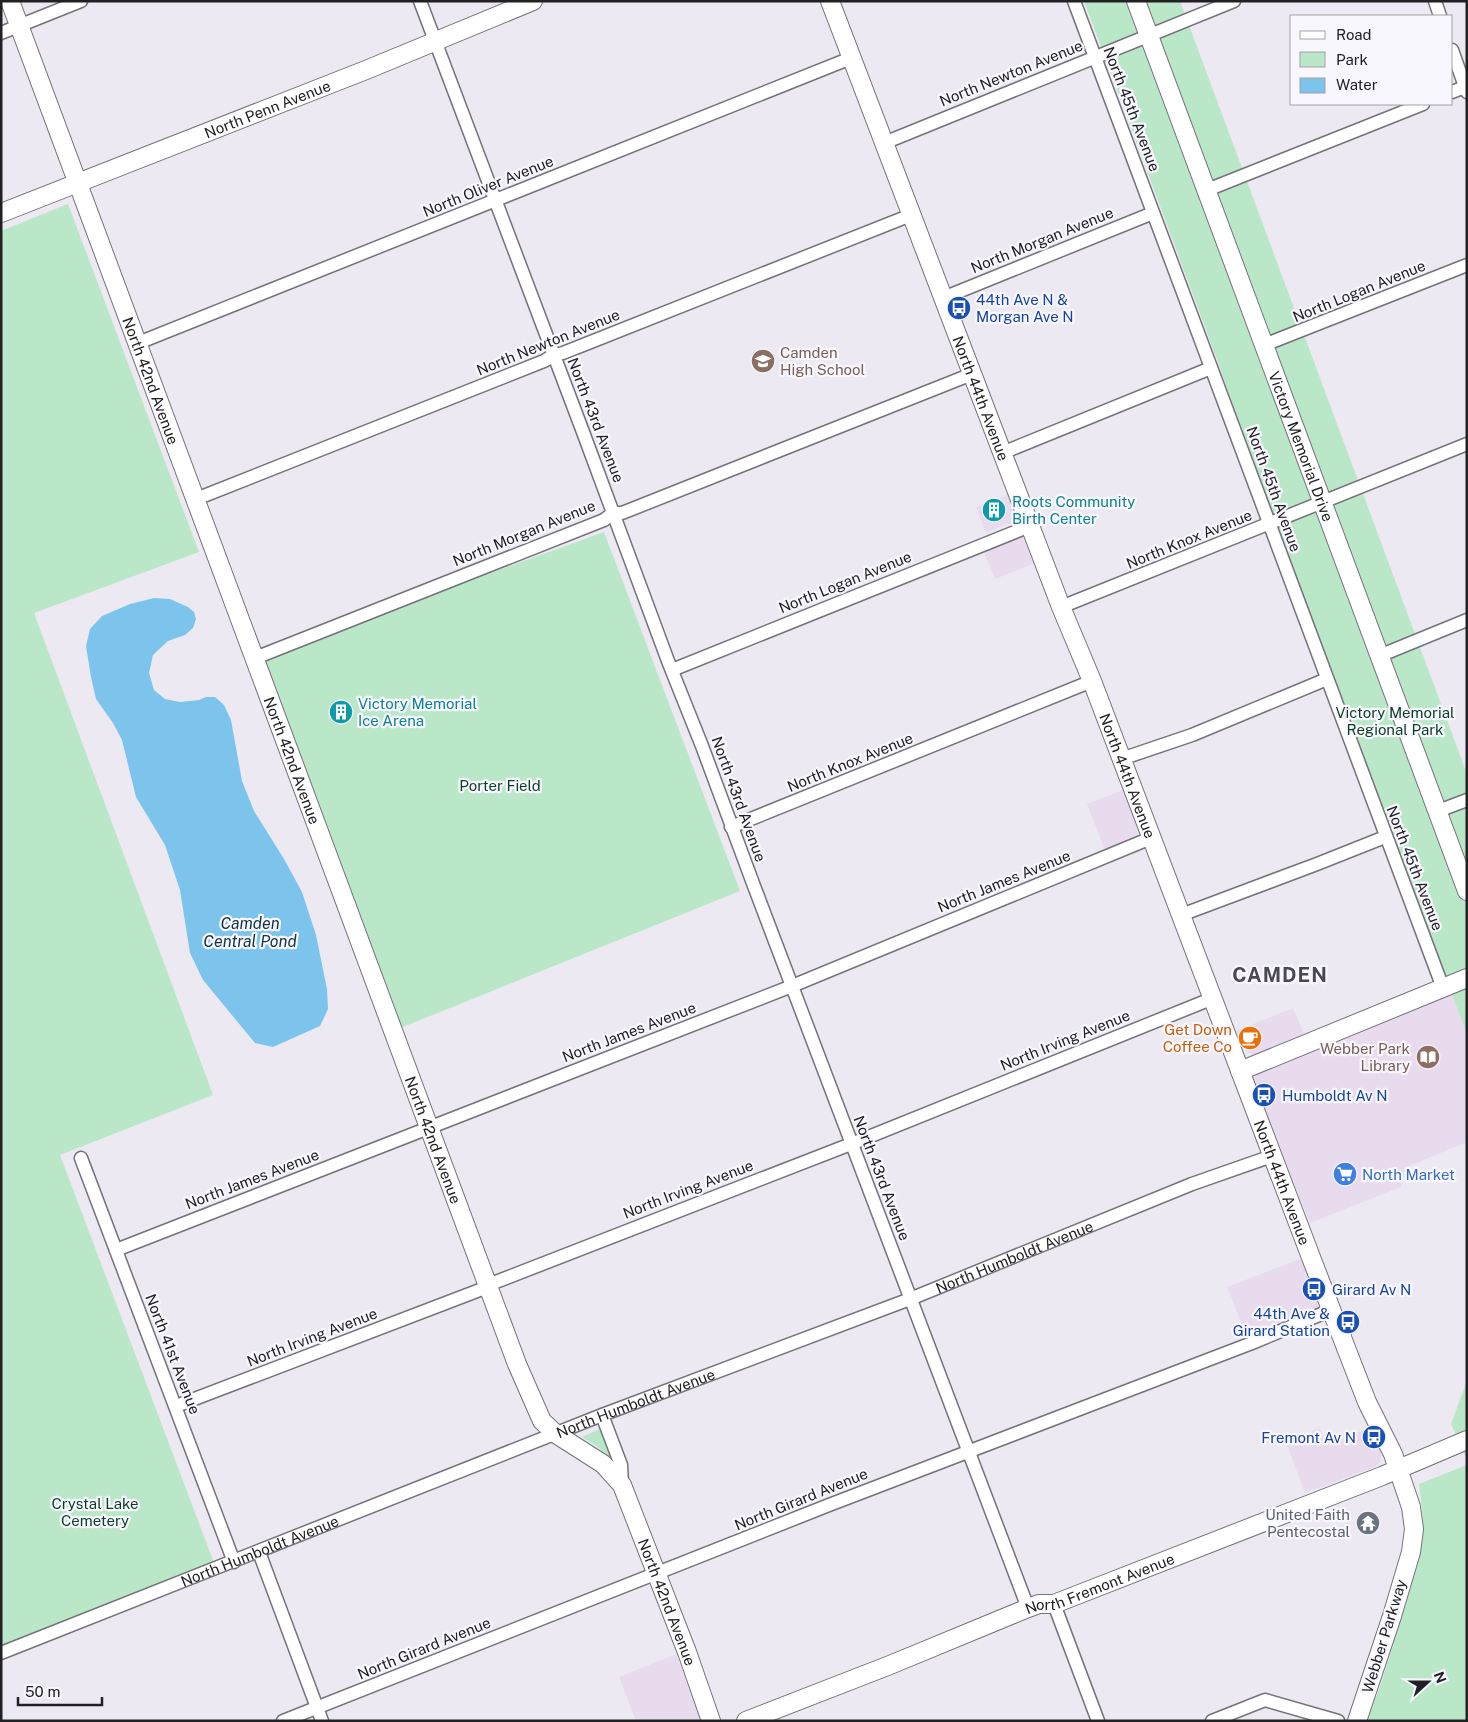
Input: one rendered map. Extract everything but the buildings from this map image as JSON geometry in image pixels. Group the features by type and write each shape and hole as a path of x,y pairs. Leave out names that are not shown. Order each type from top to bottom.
{"street":[{"name":"North 42nd Avenue","path":"10,1 535,1408 542,1421 556,1434 603,1464 622,1485"},
{"path":"1,33 81,1"},
{"name":"North 43rd Avenue","path":"420,1 1028,1608"},
{"name":"North Penn Avenue","path":"1,213 436,42 533,1"},
{"name":"North 44th Avenue","path":"830,1 1061,607 1092,681 1211,999 1331,1310 1368,1402 1394,1454 1412,1507 1414,1529 1411,1552"},
{"name":"North 45th Avenue","path":"1074,1 1443,988"},
{"name":"Victory Memorial Drive","path":"1136,1 1467,891"},
{"name":"North Newton Avenue","path":"884,143 1234,1"},
{"path":"1435,1 1440,15"},
{"path":"1453,53 1466,88 1453,92"},
{"name":"North Oliver Avenue","path":"138,343 851,58"},
{"path":"1206,190 1419,105"},
{"name":"North Morgan Avenue","path":"943,298 1153,213"},
{"name":"North Newton Avenue","path":"196,499 535,365 554,355 911,215"},
{"name":"North Logan Avenue","path":"1264,345 1467,265"},
{"path":"1002,453 1211,368"},
{"name":"North Morgan Avenue","path":"255,658 604,520 613,513 622,512 972,374"},
{"name":"North Knox Avenue","path":"1061,607 1467,444"},
{"name":"North Logan Avenue","path":"672,670 1030,526"},
{"path":"1379,656 1467,620"},
{"path":"1121,759 1192,735 1327,679"},
{"name":"North Knox Avenue","path":"732,826 1092,681"},
{"path":"1438,811 1467,800"},
{"path":"1180,914 1385,837"},
{"name":"North James Avenue","path":"116,1250 792,986 1151,838"},
{"path":"1240,1071 1467,978"},
{"name":"North Irving Avenue","path":"176,1406 485,1288 488,1285 851,1144 1211,999"},
{"name":"North Humboldt Avenue","path":"1,1653 602,1415 910,1298 1192,1184 1272,1156"},
{"name":"North 41st Avenue","path":"81,1158 234,1562"},
{"name":"North Girard Avenue","path":"283,1721 968,1451 1252,1344 1331,1310"},
{"name":"North 42nd Avenue","path":"602,1415 620,1465 622,1485 711,1721"},
{"path":"1460,1443 1467,1433"},
{"name":"North Fremont Avenue","path":"746,1721 890,1665 1028,1608 1039,1604 1054,1604 1399,1469 1460,1443"},
{"path":"259,1552 322,1721"},
{"name":"Webber Parkway","path":"1358,1721 1411,1552"},
{"path":"1054,1604 1098,1721"},
{"path":"1212,1721 1265,1700 1338,1721"}],"shaded area":[{"path":"1010,494 1019,516 1018,521 1015,524 1007,524 986,533 976,507"},
{"path":"1023,536 1028,537 1036,563 995,579 984,552"},
{"path":"1123,790 1139,830 1139,835 1134,840 1105,850 1087,804"},
{"path":"1452,993 1467,1034 1467,1142 1407,1167 1401,1187 1310,1223 1291,1176 1285,1168 1262,1099 1256,1094 1253,1087 1253,1078 1260,1070"},
{"path":"1293,1008 1304,1034 1254,1055 1245,1051 1236,1031"},
{"path":"1303,1258 1321,1302 1319,1308 1315,1312 1308,1312 1247,1337 1227,1287"},
{"path":"1320,1428 1326,1445 1370,1428 1380,1444 1382,1453 1380,1462 1375,1467 1305,1493 1286,1442"},
{"path":"676,1654 693,1699 701,1708 703,1721 636,1721 619,1677"}],"green space":[{"name":"Victory Memorial Regional Park","path":"1084,1 1180,1 1467,774 1467,1034 1350,738 1334,676 1272,522 1219,365"},
{"name":"Crystal Lake Cemetery","path":"68,204 199,552 34,613 213,1095 60,1155 214,1563 1,1651 1,231"},
{"name":"Porter Field","path":"604,532 740,891 393,1031 255,658"},
{"path":"1467,1381 1467,1460 1451,1424"},
{"path":"602,1428 612,1455 607,1457 598,1447 582,1437"},
{"path":"1467,1465 1467,1721 1366,1721 1377,1695 1394,1643 1394,1633 1420,1549 1423,1517 1419,1484"}],"water":[{"name":"Camden Central Pond","path":"154,598 170,599 188,607 194,612 196,619 193,628 185,635 168,641 153,655 149,673 154,690 165,699 180,702 215,697 224,705 231,720 242,781 254,811 302,892 316,935 327,989 328,1009 320,1026 273,1047 255,1043 203,980 190,953 180,890 165,845 136,797 122,740 113,723 96,699 86,646 90,629 102,616 130,604"}],"place":[{"name":"44th Ave N & Morgan Ave N","path":"959,308"},
{"name":"Camden High School","path":"763,361"},
{"name":"Roots Community Birth Center","path":"994,510"},
{"name":"Victory Memorial Ice Arena","path":"341,712"},
{"name":"Get Down Coffee Co","path":"1250,1038"},
{"name":"Webber Park Library","path":"1428,1057"},
{"name":"Humboldt Av N","path":"1264,1095"},
{"name":"North Market","path":"1345,1174"},
{"name":"Girard Av N","path":"1314,1289"},
{"name":"44th Ave & Girard Station","path":"1348,1322"},
{"name":"Fremont Av N","path":"1374,1437"},
{"name":"United Faith Pentecostal","path":"1368,1523"}],"district":[{"name":"CAMDEN","path":"1280,975"}]}
